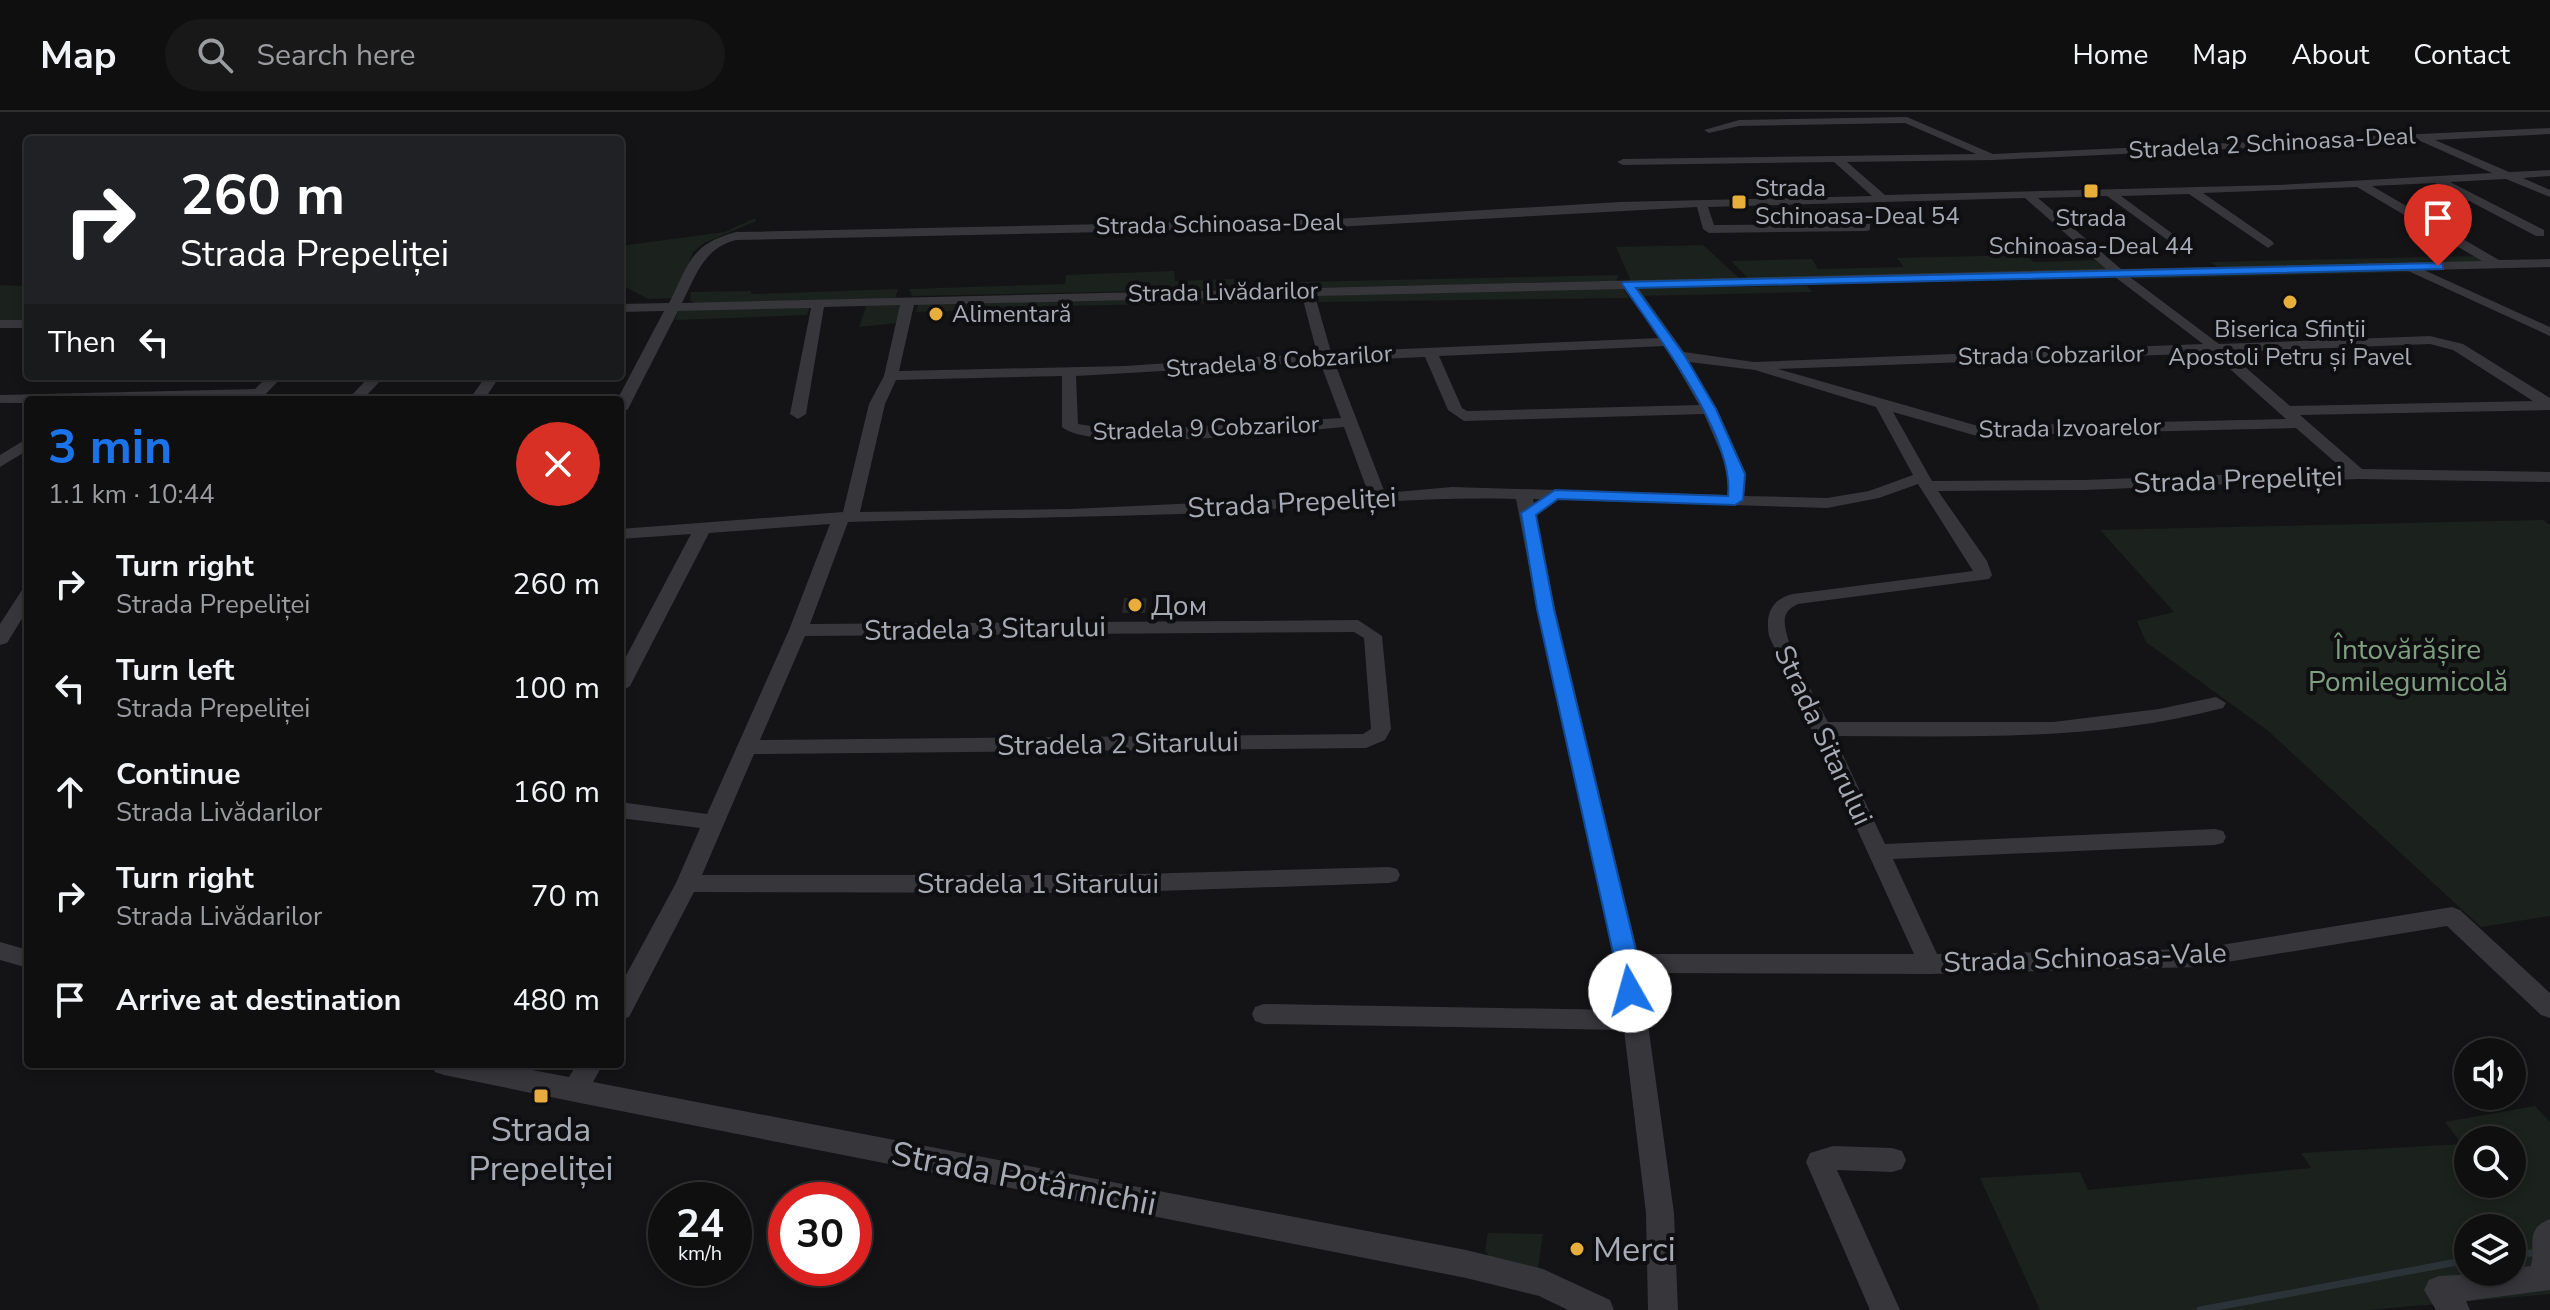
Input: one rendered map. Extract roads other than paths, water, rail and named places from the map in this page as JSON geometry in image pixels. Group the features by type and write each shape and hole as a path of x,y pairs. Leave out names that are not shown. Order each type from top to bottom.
{"street":[{"name":"Stradela 2 Schinoasa-Deal","path":"1709,130 1739,123 1907,120 1994,157"},
{"name":"Stradela 2 Schinoasa-Deal","path":"1623,162 1994,157 2550,131"},
{"name":"Strada Schinoasa-Deal","path":"2417,136 2550,194"},
{"path":"1839,161 1884,200"},
{"name":"Strada Schinoasa-Deal","path":"675,307 705,249 736,236 1335,223 1620,206 2111,194 2550,173"},
{"path":"2438,180 2540,233"},
{"path":"2360,184 2499,265"},
{"path":"2192,191 2268,244"},
{"path":"2111,194 2173,240"},
{"path":"2029,196 2120,274 2168,308 2358,474"},
{"path":"1702,206 1709,229 1866,227"},
{"name":"Strada Livădarilor","path":"624,308 2550,263"},
{"path":"2408,267 2550,332"},
{"path":"1628,284 1679,356 1709,409 1738,474 1735,500"},
{"path":"1307,290 1325,357 1379,498"},
{"path":"624,1002 687,883 845,518 877,404 891,376 908,301"},
{"path":"798,414 818,304"},
{"path":"624,402 675,307"},
{"path":"0,324 24,324"},
{"name":"Strada Cobzarilor","path":"1679,356 1754,366 2439,341 2458,347 2550,405"},
{"name":"Stradela 8 Cobzarilor","path":"891,376 1265,363 1325,357 1667,342"},
{"path":"1430,352 1456,410 1464,416 1709,409"},
{"name":"Strada Izvoarelor","path":"1754,366 1883,407 1989,432 2299,423"},
{"name":"Stradela 9 Cobzarilor","path":"1069,371 1070,427 1081,434 1160,434 1351,422"},
{"path":"256,396 272,380"},
{"path":"358,396 374,380"},
{"path":"0,399 24,399"},
{"path":"2286,411 2550,405"},
{"path":"1883,407 1924,481"},
{"path":"1,461 24,446"},
{"name":"Strada Prepeliței","path":"624,534 845,518 1071,514 1452,492 1526,503 1555,495 1827,503 1924,481 2084,485 2358,474 2550,477"},
{"name":"Strada Sitarului","path":"1924,481 1978,561 1983,575 1793,599 1778,608 1774,616 1778,636 1930,964"},
{"path":"1526,503 1549,624 1628,963 1660,1213 1663,1310"},
{"path":"624,674 702,530"},
{"path":"0,639 24,600"},
{"name":"Stradela 3 Sitarului","path":"798,630 1364,628"},
{"name":"Stradela 2 Sitarului","path":"744,747 1366,741 1378,735 1382,722 1373,636 1364,628"},
{"path":"1823,729 2053,729 2159,716 2216,703"},
{"path":"624,811 712,822"},
{"path":"1878,852 2215,837"},
{"name":"Stradela 1 Sitarului","path":"687,883 1102,884 1389,875"},
{"name":"Strada Schinoasa-Vale","path":"1628,963 1930,964 2197,958 2452,916 2550,1008"},
{"path":"0,951 24,958"},
{"path":"1264,1014 1633,1020"},
{"name":"Strada Potârnichii","path":"463,1068 1466,1264 1543,1283 1599,1310"},
{"path":"575,1091 588,1068"},
{"path":"1885,1310 1820,1162 1833,1158 1892,1160"},
{"path":"2447,1300 2542,1279 2547,1246"}],"waterway":[{"path":"2526,1253 2550,1252"},
{"path":"2200,1310 2454,1263"}],"place":[{"name":"Strada Schinoasa-Deal 44","path":"2091,191"},
{"name":"Strada Schinoasa-Deal 54","path":"1739,202"},
{"name":"Biserica Sfinții Apostoli Petru și Pavel","path":"2290,302"},
{"name":"Alimentară","path":"936,314"},
{"name":"Дом","path":"1135,605"},
{"name":"Strada Prepeliței","path":"541,1096"},
{"name":"Merci","path":"1577,1249"}],"park label":[{"name":"Întovărășire Pomilegumicolă","path":"2408,665"}]}
